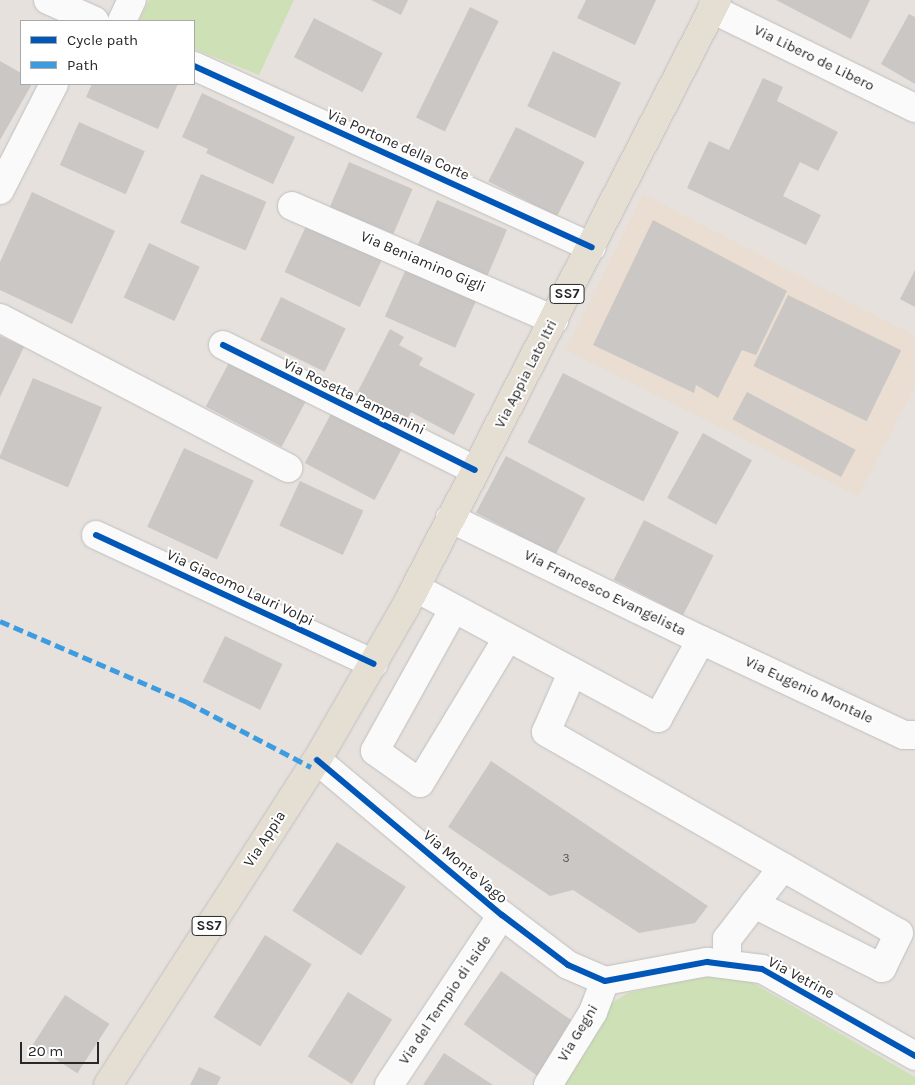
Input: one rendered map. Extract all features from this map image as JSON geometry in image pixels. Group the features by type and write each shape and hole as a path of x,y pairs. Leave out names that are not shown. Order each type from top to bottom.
{"main road":[{"name":"Via Appia Lato Itri","path":"416,588 450,518 592,247 714,4"},
{"name":"Via Appia","path":"108,1085 317,760 374,664 416,588"}],"street":[{"path":"48,0 90,20"},
{"path":"122,20 132,0"},
{"name":"Via Libero de Libero","path":"714,4 915,108"},
{"name":"Via Portone della Corte","path":"195,66 592,247"},
{"path":"0,190 53,85"},
{"name":"Via Beniamino Gigli","path":"292,206 554,320"},
{"path":"0,318 288,468"},
{"name":"Via Rosetta Pampanini","path":"223,345 475,470"},
{"name":"Via Francesco Evangelista","path":"416,588 453,610 658,718 703,641 450,518"},
{"name":"Via Giacomo Lauri Volpi","path":"96,535 374,664"},
{"path":"453,610 375,751 420,783 507,639"},
{"name":"Via Eugenio Montale","path":"703,641 904,735 915,736"},
{"path":"572,673 546,732 899,933 882,968 754,904"},
{"name":"Via Monte Vago","path":"317,760 502,915 568,965 605,981"},
{"path":"727,964 727,939 783,867"},
{"name":"Via del Tempio di Iside","path":"389,1085 502,915"},
{"name":"Via Vetrine","path":"605,981 707,962 762,969 915,1056"},
{"name":"Via Gegni","path":"548,1085 593,1012 605,981"}],"shaded area":[{"path":"643,194 915,336 915,387 858,496 566,350"}],"green space":[{"path":"149,0 294,0 259,75 195,49 195,20 139,20"},
{"path":"702,976 748,980 915,1077 915,1085 561,1085 610,1004 628,993"}],"building":[{"path":"371,0 408,0 401,15"},
{"path":"586,0 656,0 635,45 577,18"},
{"path":"776,0 870,0 851,39"},
{"path":"470,7 499,21 445,132 416,118"},
{"path":"909,14 915,17 915,84 881,64"},
{"path":"314,18 383,53 363,92 294,57"},
{"path":"553,51 621,83 595,138 527,106"},
{"path":"0,61 20,72 20,85 31,85 0,140"},
{"path":"763,78 783,87 777,101 838,132 818,171 800,162 783,196 821,215 806,245 687,188 709,141 729,150"},
{"path":"92,85 178,85 158,129 86,97"},
{"path":"202,93 295,137 273,184 206,153 208,149 182,137"},
{"path":"79,122 145,151 126,194 60,165"},
{"path":"516,127 585,162 557,216 488,181"},
{"path":"349,162 413,189 393,234 330,207"},
{"path":"201,174 266,202 246,251 180,223"},
{"path":"32,192 115,231 72,324 0,290 0,262"},
{"path":"437,200 507,230 487,277 417,247"},
{"path":"653,220 787,291 756,355 742,350 718,398 696,385 694,393 593,345"},
{"path":"307,224 382,259 360,307 285,272"},
{"path":"149,243 200,267 174,321 124,297"},
{"path":"406,269 476,300 455,348 385,317"},
{"path":"915,270 915,307 900,299"},
{"path":"788,295 901,350 867,421 753,366"},
{"path":"281,297 346,329 325,372 260,340"},
{"path":"390,329 404,337 399,345 423,358 419,365 475,394 454,435 411,412 405,423 355,397"},
{"path":"0,336 24,347 0,397"},
{"path":"232,357 308,397 282,447 206,406"},
{"path":"563,373 679,432 643,502 528,442"},
{"path":"33,378 102,407 68,487 0,459"},
{"path":"747,392 856,450 841,477 732,419"},
{"path":"333,410 403,447 375,500 305,463"},
{"path":"703,433 752,460 716,525 667,498"},
{"path":"184,448 254,481 217,559 147,527"},
{"path":"506,456 585,498 555,555 476,513"},
{"path":"300,481 363,511 343,555 279,525"},
{"path":"644,520 713,555 683,615 614,580"},
{"path":"225,636 283,664 260,710 203,682"},
{"path":"491,761 708,906 695,923 639,933 573,890 550,896 448,827"},
{"path":"337,842 406,887 361,955 292,911"},
{"path":"265,935 312,964 260,1046 214,1017"},
{"path":"501,971 577,1024 540,1078 464,1024"},
{"path":"348,992 392,1020 352,1084 308,1056"},
{"path":"65,995 109,1024 77,1073 33,1044"},
{"path":"444,1053 493,1085 423,1085"},
{"path":"199,1067 221,1077 217,1085 190,1085"}],"marked path":[{"path":"0,621 187,702 311,767"}],"cycle path":[{"path":"195,66 592,247"},
{"path":"223,345 475,470"},
{"path":"96,535 374,664"},
{"path":"317,760 502,915 568,965 605,981 707,962 762,969 915,1056"}]}
